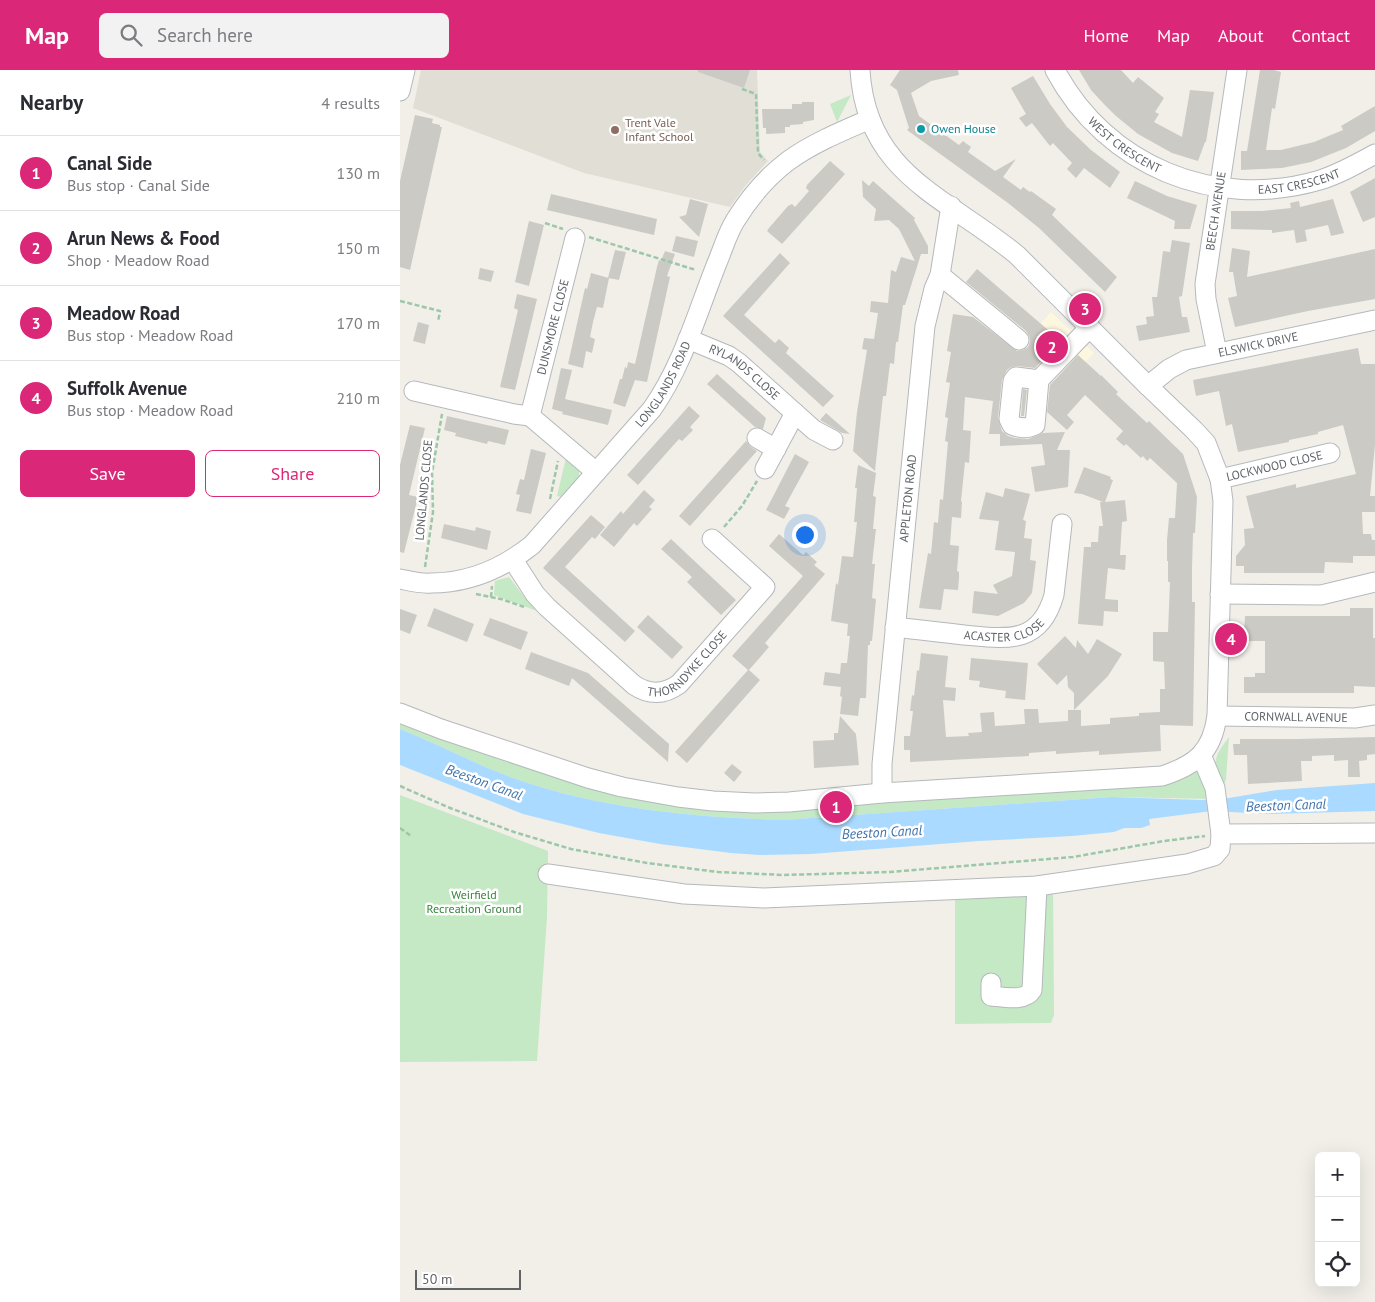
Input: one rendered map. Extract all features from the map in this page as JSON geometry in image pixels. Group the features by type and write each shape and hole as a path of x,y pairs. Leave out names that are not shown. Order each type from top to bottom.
{"street":[{"path":"400,92 405,70"},
{"path":"400,713 441,729 588,778 622,787 678,797 755,803 789,802 882,793 1162,776 1177,771 1201,755 1212,738 1217,716 1223,501 1220,479 1206,444 1017,255 906,174 881,142 870,119 864,98 860,70"},
{"name":"WEST CRESCENT","path":"1055,70 1070,96 1086,116 1124,150 1160,169 1189,180 1219,187"},
{"name":"BEECH AVENUE","path":"1217,353 1206,299 1205,284 1237,70"},
{"name":"LONGLANDS ROAD","path":"400,579 422,583 473,577 513,560 532,545 661,397 675,372 734,222 752,197 776,172 812,146 870,119"},
{"name":"EAST CRESCENT","path":"1219,187 1260,189 1320,180 1375,154"},
{"name":"APPLETON ROAD","path":"882,793 882,764 925,326 934,289 940,275 951,206"},
{"name":"DUNSMORE CLOSE","path":"530,416 576,235"},
{"path":"940,275 1018,340"},
{"name":"ELSWICK DRIVE","path":"1148,386 1176,364 1217,353 1375,320"},
{"path":"1039,380 1090,327"},
{"name":"RYLANDS CLOSE","path":"688,339 729,356 810,426 833,440"},
{"path":"414,391 530,416 596,472"},
{"path":"765,470 795,413"},
{"path":"758,438 776,449"},
{"name":"LOCKWOOD CLOSE","path":"1220,479 1330,454"},
{"name":"ACASTER CLOSE","path":"895,628 1004,639 1031,630 1040,624 1052,604 1062,524"},
{"name":"THORNDYKE CLOSE","path":"513,560 535,594 562,622 634,686 646,692 660,693 670,690 679,684 765,587 712,540"},
{"path":"1220,594 1321,595 1375,582"},
{"name":"CORNWALL AVENUE","path":"1217,716 1355,718 1375,715"},
{"path":"548,874 684,894 764,898 1037,886 1187,864 1214,856 1220,849 1220,829 1215,788 1201,755"},
{"path":"1220,829 1375,833"},
{"path":"991,983 991,996 1024,997 1030,994 1032,990 1037,886"}],"path":[{"path":"742,89 756,94 758,153 776,172"},
{"path":"545,223 576,235 712,275"},
{"path":"400,301 440,311 438,322"},
{"name":"LONGLANDS CLOSE","path":"422,583 433,512 432,473 445,398"},
{"path":"549,505 562,443"},
{"path":"712,540 742,506 765,470"},
{"path":"400,786 450,808 514,832 571,849 646,863 718,872 784,875 907,871 1073,857 1164,842 1220,829"},
{"path":"400,828 411,836"}],"shaded area":[{"name":"Trent Vale Infant School","path":"421,70 757,70 760,152 768,161 746,185 730,207 584,173 413,108"},
{"path":"1051,312 1094,353 1060,388 1019,347"}],"green space":[{"path":"851,95 837,122 830,104"},
{"path":"566,458 579,466 579,482 565,498 557,496"},
{"path":"509,577 537,611 494,595 495,581"},
{"path":"400,720 545,771 823,806 1173,783 1198,770 1214,799 1112,797 783,820 681,814 581,798 516,779 400,729"},
{"path":"1229,737 1226,779 1223,789 1215,767 1217,756"},
{"name":"Weirfield Recreation Ground","path":"400,795 548,851 547,917 537,1061 400,1062"},
{"path":"1053,887 1054,1015 1051,1023 955,1024 955,899"}],"water":[{"name":"Beeston Canal","path":"400,729 501,773 548,789 581,798 648,810 715,817 783,820 1112,797 1202,800 1229,798 1277,790 1375,783 1375,811 1269,814 1212,811 1149,819 1150,825 1141,828 1124,828 1114,832 1072,836 811,854 760,855 731,853 660,844 599,833 523,814 400,765"}],"building":[{"path":"698,70 750,70 744,88 698,72"},
{"path":"900,70 958,70 959,75 931,81 911,93 919,116 959,145 963,141 971,147 968,152 995,171 1016,159 1003,177 1021,190 1023,187 1031,191 1056,209 1052,215 1117,277 1105,292 1039,228 1008,203 907,130 909,128 897,90 890,85"},
{"path":"1079,70 1121,70 1133,83 1138,77 1164,98 1155,112 1159,114 1154,122 1182,137 1190,90 1214,92 1206,142 1198,161 1172,153 1138,134 1102,102 1091,90"},
{"path":"1260,70 1281,72 1275,109 1272,108 1266,150 1281,150 1314,142 1343,130 1341,126 1375,106 1375,131 1346,148 1311,162 1282,168 1241,170 1241,151 1247,151"},
{"path":"1033,76 1067,127 1091,150 1120,172 1110,188 1084,168 1076,178 1067,169 1072,163 1053,143 1050,146 1032,123 1026,127 1019,118 1026,114 1011,88"},
{"path":"802,102 814,102 814,120 785,127 785,133 766,134 766,128 763,128 762,109 792,109 792,104 802,104"},
{"path":"415,115 433,119 432,123 442,127 410,270 400,267 400,181"},
{"path":"830,161 845,174 782,244 767,231 788,206 792,204 795,207 809,191 806,188 807,185"},
{"path":"1375,178 1375,217 1363,222 1350,192"},
{"path":"862,180 869,186 873,181 915,218 914,220 928,246 928,254 921,254 905,305 903,305 894,364 890,363 886,396 883,396 875,471 853,451 867,350 862,349 864,338 874,339 878,313 870,312 871,301 888,303 891,270 896,272 901,257 915,261 899,229 889,220 874,221 876,209 863,197"},
{"path":"1135,181 1167,196 1197,205 1190,229 1174,229 1175,221 1127,198"},
{"path":"551,194 657,219 654,235 547,210"},
{"path":"690,199 708,204 699,237 679,217 686,215"},
{"path":"1333,199 1344,233 1331,236 1328,225 1305,230 1307,241 1296,243 1294,230 1272,233 1272,230 1231,229 1231,211 1262,211 1291,208 1290,203 1299,201 1300,207"},
{"path":"529,221 544,225 529,286 515,282"},
{"path":"676,236 698,241 694,257 672,251"},
{"path":"1172,240 1190,243 1182,296 1179,297 1182,317 1187,317 1190,332 1139,341 1136,326 1147,324 1146,317 1154,316 1152,297 1157,297 1163,251 1170,252"},
{"path":"1232,248 1250,251 1247,277 1375,249 1375,299 1235,327 1228,298 1237,296 1233,272 1229,272"},
{"path":"615,250 626,252 619,280 608,278"},
{"path":"665,251 675,254 667,276 670,277 647,382 635,380 625,407 613,403 625,367 627,368 628,362 635,364 657,267"},
{"path":"780,253 790,263 744,315 775,343 779,339 789,348 786,353 834,396 823,407 723,316"},
{"path":"480,268 494,271 491,282 478,279"},
{"path":"977,269 1061,341 1035,368 1017,366 1007,370 1002,380 998,418 1002,431 1008,436 1015,438 1028,439 1043,433 1065,432 1057,450 1070,450 1068,487 1035,492 1031,467 1045,465 1042,444 1000,446 1000,434 989,434 993,401 965,397 963,430 971,431 969,463 965,462 961,518 952,517 950,545 959,546 958,590 944,589 941,610 919,608 928,553 931,554 934,522 938,523 940,499 943,500 948,442 945,441 948,418 945,417 950,383 946,382 951,352 947,351 953,314 973,317 1017,351 1028,347 1030,341 1026,331 966,282"},
{"path":"591,273 609,278 603,308 597,307 593,322 590,337 595,339 592,353 586,351 583,368 568,364 585,288 587,289"},
{"path":"517,294 537,299 515,390 500,387 518,310 514,308"},
{"path":"418,322 429,325 425,344 413,341"},
{"path":"1358,348 1361,364 1375,364 1375,445 1370,496 1375,496 1375,512 1362,512 1363,534 1371,534 1372,540 1375,540 1375,556 1353,556 1353,563 1325,562 1324,573 1244,573 1244,566 1236,566 1236,556 1245,545 1244,529 1254,528 1246,496 1296,484 1296,488 1356,474 1343,425 1318,432 1318,434 1289,440 1289,442 1238,452 1232,424 1226,426 1219,391 1196,396 1193,380"},
{"path":"1078,355 1118,392 1116,394 1147,423 1149,421 1183,454 1197,497 1192,569 1192,602 1195,602 1193,726 1160,725 1161,751 1099,755 1099,751 1056,754 1056,751 1029,753 1029,756 910,762 910,750 904,750 904,736 910,736 913,711 910,711 912,695 914,696 921,653 948,656 945,687 956,688 955,701 943,700 946,737 969,736 968,733 982,732 980,713 994,712 995,726 1025,724 1024,709 1038,709 1039,723 1068,721 1068,710 1081,710 1081,726 1110,724 1110,718 1139,716 1139,713 1160,712 1160,689 1165,689 1164,662 1153,661 1153,632 1168,632 1170,582 1168,582 1167,540 1169,518 1175,518 1177,483 1150,458 1147,461 1143,456 1141,458 1126,444 1124,446 1116,439 1123,431 1085,395 1067,415 1074,422 1067,430 1047,412 1050,385"},
{"path":"561,368 572,370 565,399 612,410 608,425 562,414 563,412 552,409"},
{"path":"717,374 766,418 763,429 755,427 707,384"},
{"path":"1023,389 1027,390 1024,416 1021,416"},
{"path":"689,406 700,416 690,427 693,430 682,441 679,439 638,485 627,475"},
{"path":"826,413 850,434 842,433 820,420"},
{"path":"447,416 509,430 505,445 488,441 487,444 455,436 456,433 444,430"},
{"path":"410,425 425,428 409,495 418,497 404,553 400,552 400,465"},
{"path":"746,441 757,451 690,526 679,516"},
{"path":"531,449 546,453 531,514 516,511 520,495 516,494 520,479 524,480"},
{"path":"795,454 809,462 785,506 790,508 784,519 766,510"},
{"path":"858,465 876,473 873,496 876,497 873,529 876,529 872,564 875,564 872,598 876,599 872,641 868,645 866,698 860,698 858,716 840,714 841,687 823,685 825,672 840,674 841,663 847,663 850,636 847,636 848,624 831,621 842,556 853,557 857,522 854,522"},
{"path":"1084,467 1111,477 1110,479 1113,480 1105,502 1125,500 1127,521 1122,522 1120,555 1126,555 1125,570 1108,568 1105,599 1118,600 1118,612 1104,611 1103,626 1078,624 1084,547 1091,547 1091,542 1098,542 1099,526 1103,526 1100,502 1103,502 1074,493"},
{"path":"1005,488 1030,494 1023,520 1026,521 1024,538 1032,539 1030,560 1036,561 1032,593 1024,603 998,616 972,613 974,591 998,594 993,585 1012,576 1015,552 995,550 999,521 979,519 986,492 1003,497"},
{"path":"644,490 655,500 649,507 652,509 637,526 634,523 614,547 600,535 621,511 623,514"},
{"path":"591,515 605,527 595,539 592,537 565,567 635,631 625,642 543,568"},
{"path":"444,524 475,531 476,527 491,531 487,550 441,538"},
{"path":"779,534 803,555 806,552 817,562 814,565 825,574 765,643 769,647 749,670 760,680 687,763 675,752 748,670 732,656 803,576 769,546"},
{"path":"671,539 736,600 721,615 687,582 692,577 661,549"},
{"path":"434,608 474,624 467,642 427,626"},
{"path":"1350,608 1373,608 1375,687 1354,686 1354,693 1244,693 1244,677 1255,677 1255,673 1265,673 1265,641 1248,641 1249,633 1244,633 1245,616 1350,616"},
{"path":"400,609 417,615 410,634 400,630"},
{"path":"648,615 683,647 672,659 637,627"},
{"path":"490,618 528,632 521,650 483,635"},
{"path":"1065,636 1076,648 1077,640 1088,654 1097,639 1122,654 1108,676 1074,710 1074,693 1068,687 1067,675 1057,685 1037,664"},
{"path":"531,652 588,673 669,744 668,762 572,678 569,686 525,669"},
{"path":"971,658 1028,663 1025,700 1005,698 1006,691 979,687 980,681 969,680"},
{"path":"840,716 856,734 859,765 814,768 813,741 834,740 834,733 838,733"},
{"path":"1375,737 1375,754 1367,755 1367,760 1359,761 1360,777 1348,777 1348,760 1334,761 1334,755 1312,756 1312,761 1301,761 1302,781 1248,784 1247,755 1234,755 1233,744 1240,744 1240,739"},
{"path":"732,764 742,772 734,782 724,773"}],"place":[{"name":"Owen House","path":"921,129"},
{"name":"Trent Vale Infant School","path":"615,130"},
{"name":"Meadow Road","path":"1085,309"},
{"name":"Arun News & Food","path":"1052,347"},
{"name":"Suffolk Avenue","path":"1231,639"},
{"name":"Canal Side","path":"836,807"}]}
